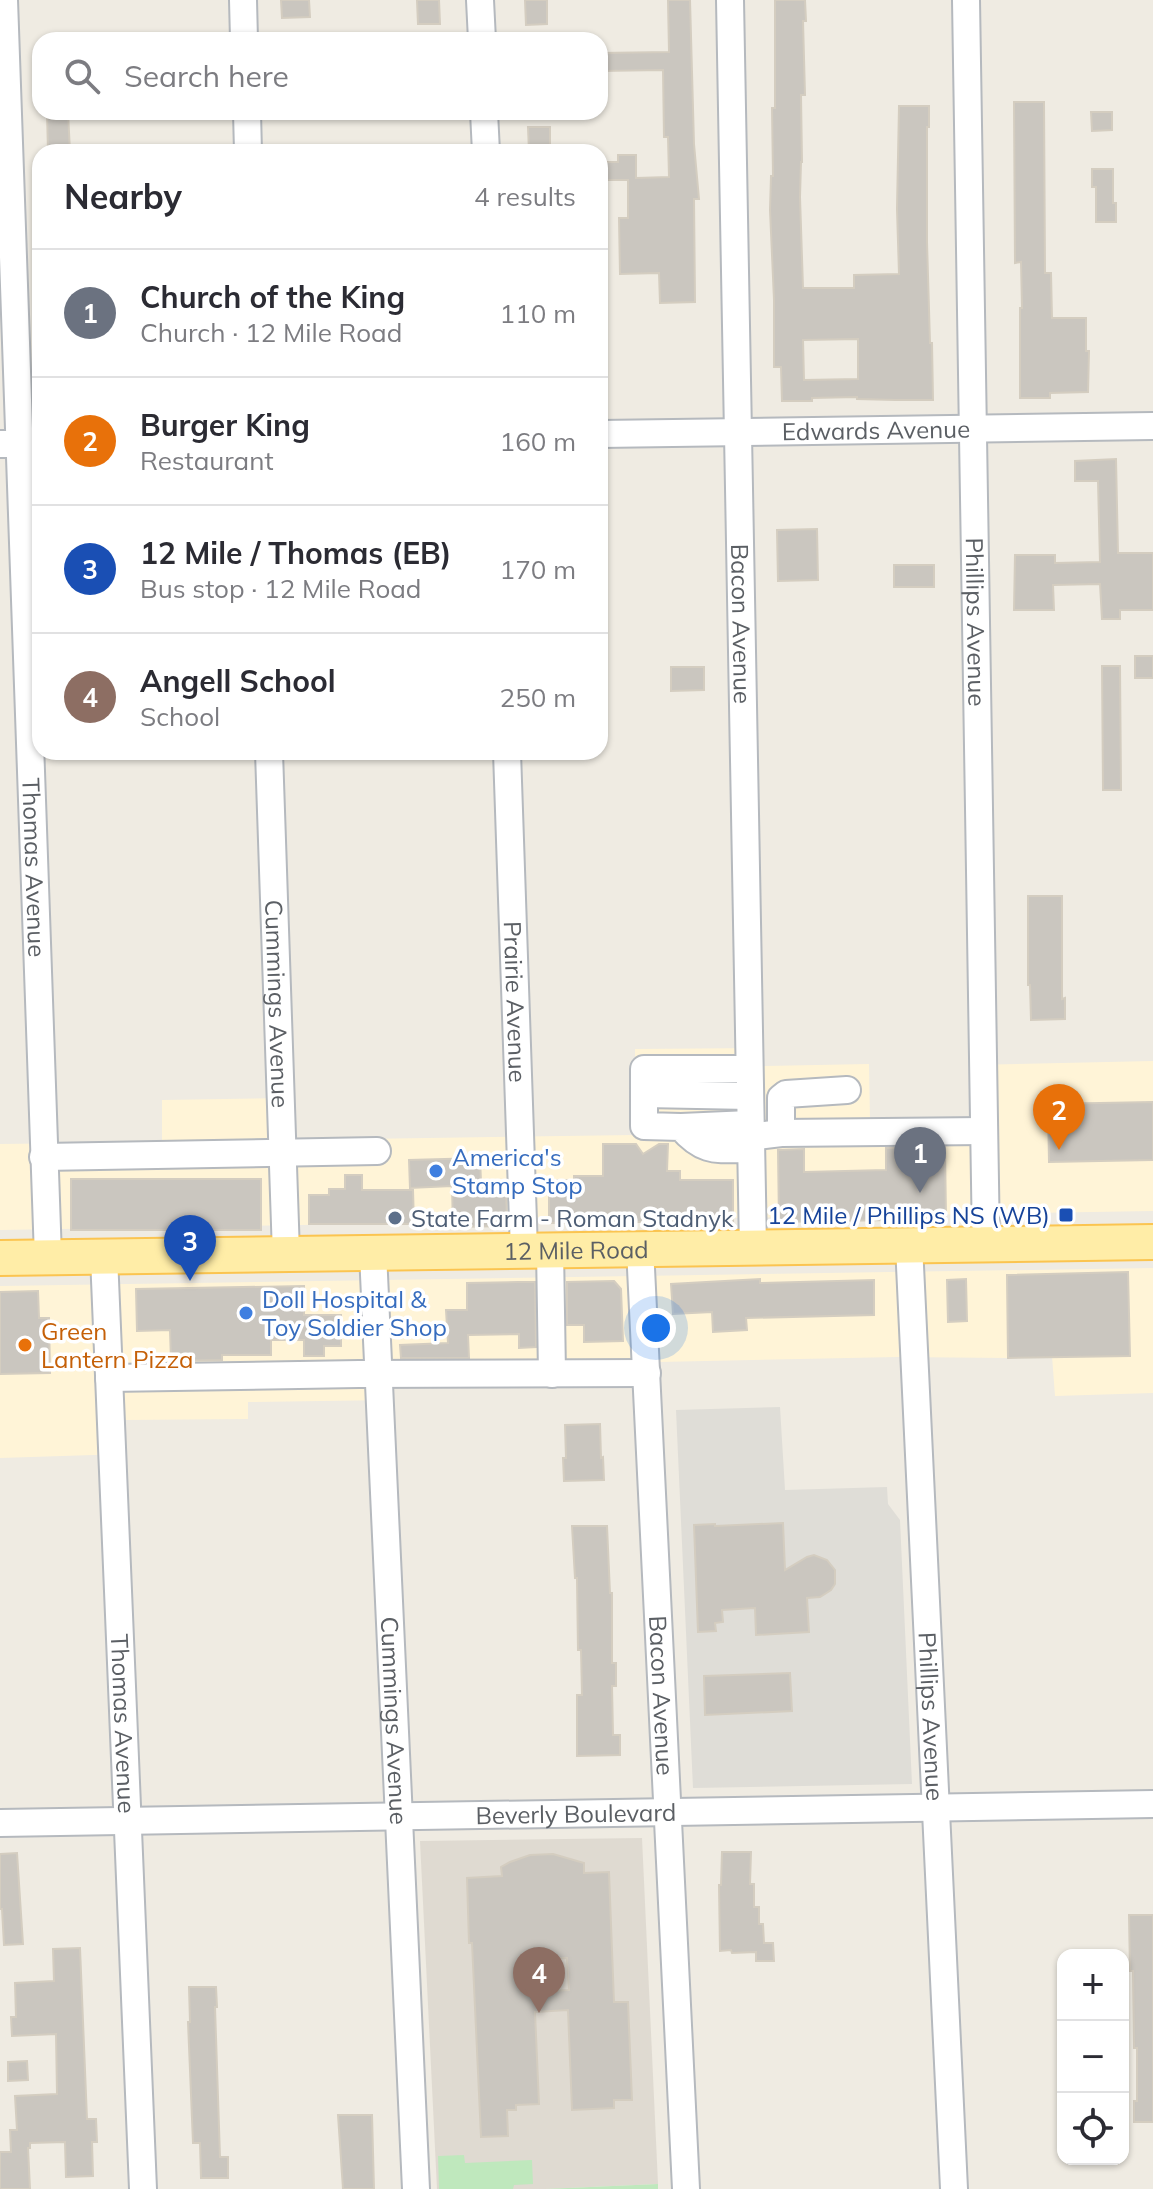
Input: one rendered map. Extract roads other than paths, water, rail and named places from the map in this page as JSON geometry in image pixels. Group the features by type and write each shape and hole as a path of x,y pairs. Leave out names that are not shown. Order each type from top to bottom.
{"main road":[{"name":"12 Mile Road","path":"0,1258 1153,1242"}],"street":[{"name":"Thomas Avenue","path":"4,0 48,1257"},
{"path":"243,0 244,32"},
{"path":"480,0 482,32"},
{"name":"Bacon Avenue","path":"730,0 753,1248"},
{"name":"Phillips Avenue","path":"966,0 986,1244"},
{"path":"247,120 248,144"},
{"path":"484,120 486,144"},
{"name":"Edwards Avenue","path":"608,434 1153,426"},
{"name":"Cummings Avenue","path":"269,760 286,1254"},
{"name":"Prairie Avenue","path":"507,760 537,1250 552,1374"},
{"path":"749,1069 644,1069 644,1126 681,1127 693,1141 714,1149 751,1137 781,1133 984,1131"},
{"path":"781,1133 781,1098 786,1094 847,1090"},
{"path":"644,1094 750,1096"},
{"path":"43,1157 377,1151"},
{"name":"Phillips Avenue","path":"909,1245 954,2189"},
{"name":"Bacon Avenue","path":"640,1248 686,2189"},
{"name":"Cummings Avenue","path":"373,1253 416,2189"},
{"name":"Thomas Avenue","path":"104,1256 143,2189"},
{"path":"109,1378 647,1373"},
{"name":"Beverly Boulevard","path":"0,1823 1153,1804"}],"place":[{"name":"Burger King","path":"1059,1150"},
{"name":"America's Stamp Stop","path":"436,1171"},
{"name":"Church of the King","path":"920,1193"},
{"name":"12 Mile / Phillips NS (WB)","path":"1066,1215"},
{"name":"State Farm - Roman Stadnyk","path":"395,1218"},
{"name":"12 Mile / Thomas (EB)","path":"190,1281"},
{"name":"Doll Hospital & Toy Soldier Shop","path":"246,1313"},
{"name":"Green Lantern Pizza","path":"25,1345"},
{"name":"Angell School","path":"539,2013"}]}
